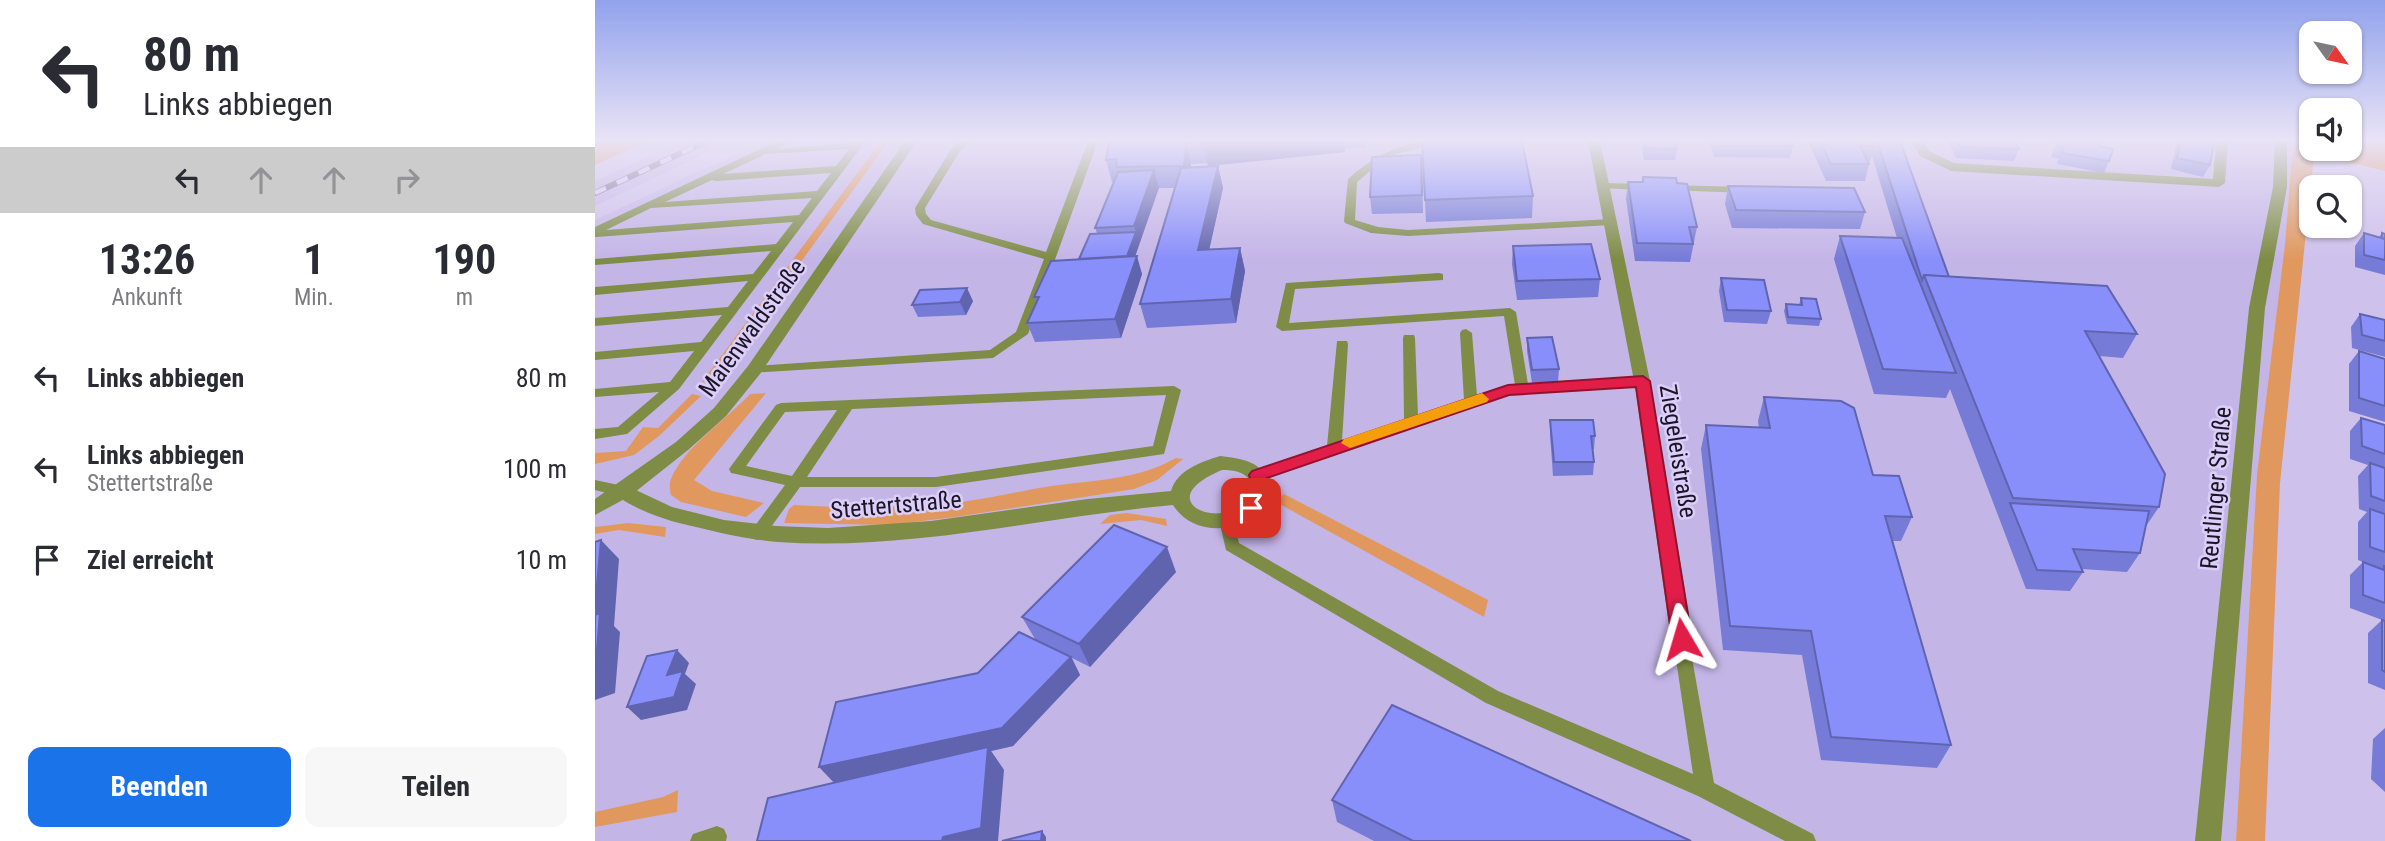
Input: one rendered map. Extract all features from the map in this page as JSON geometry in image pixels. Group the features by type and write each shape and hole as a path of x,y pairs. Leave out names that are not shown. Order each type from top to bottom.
{"street":[{"name":"Maienwaldstraße","path":"595,508 623,491 682,446 720,412 754,370 884,180"},
{"name":"Ziegeleistraße","path":"1603,180 1643,381 1683,646"},
{"path":"2173,180 2219,183 2219,180"},
{"name":"Reutlinger Straße","path":"2208,841 2257,308 2280,180"},
{"path":"1236,463 1249,467 1258,475 1261,486 1251,508 1227,520 1204,521 1190,517 1181,508 1179,497 1182,486 1192,475 1212,465 1236,463"},
{"name":"Stettertstraße","path":"623,491 670,514 757,534 829,536 908,533 1090,506 1179,497"}],"lane":[{"path":"595,232 702,180"},
{"path":"595,434 622,431 674,386 831,180"},
{"path":"937,180 920,208 921,215 927,222 1050,257"},
{"path":"754,370 993,354 1022,334 1078,180"},
{"path":"1353,180 1349,221 1361,228 1380,232 1408,233 1611,222"},
{"path":"1604,186 1760,190"},
{"path":"647,206 821,194"},
{"path":"595,232 802,219"},
{"path":"595,261 780,247"},
{"path":"595,291 757,277"},
{"path":"1439,277 1290,286 1282,327 1510,312 1522,389"},
{"path":"595,322 732,310"},
{"path":"1465,332 1471,402"},
{"path":"1409,338 1411,422"},
{"path":"1334,448 1342,344"},
{"path":"595,356 704,346"},
{"path":"1258,475 1508,390 1643,381"},
{"path":"595,393 674,386"},
{"path":"1174,390 1159,450 936,482 796,482 736,468 781,408 1174,390"},
{"path":"757,534 848,405"},
{"path":"595,485 623,491"},
{"path":"1227,520 1232,546 1492,697 1705,789 1806,841"},
{"path":"1683,646 1705,789"},
{"path":"700,841 717,836 716,841"}],"shaded area":[{"path":"597,180 650,180 595,206"},
{"path":"680,180 2290,180 2285,244 2257,474 2236,841 595,841 595,220"},
{"path":"852,180 860,180 714,381 702,382"},
{"path":"2290,180 2299,180 2299,238 2305,238 2280,483 2265,841 2236,841 2257,474 2285,244"},
{"path":"766,393 694,480 712,491 764,503 746,517 681,502 671,495 671,479 695,445 750,394"},
{"path":"692,394 701,396 659,436 634,455 595,464 595,453 626,451 643,427 658,428"},
{"path":"1176,458 1183,459 1157,480 1134,489 889,525 784,523 789,509 794,505 878,507 961,502 1131,475"},
{"path":"1284,494 1488,600 1484,617 1276,502"},
{"path":"1127,513 1166,519 1167,526 1141,520 1100,524 1110,515"},
{"path":"628,523 666,527 665,537 619,530 595,534 595,527"},
{"path":"678,790 677,812 595,827 595,812 663,797"}],"building":[{"path":"1115,180 1150,180 1134,226 1095,228"},
{"path":"1177,180 1215,180 1198,250 1240,248 1231,299 1140,304"},
{"path":"1371,180 1422,180 1422,195 1370,197"},
{"path":"1424,180 1530,180 1533,196 1425,200"},
{"path":"1676,180 1677,183 1687,184 1697,227 1689,227 1693,244 1637,243 1628,182"},
{"path":"1890,180 1914,180 1949,277 1924,275 1922,280"},
{"path":"1728,186 1854,188 1865,212 1736,210"},
{"path":"1136,232 1127,256 1079,259 1090,234"},
{"path":"2364,233 2385,239 2385,260 2364,255"},
{"path":"1840,236 1902,238 1956,373 1883,369"},
{"path":"1591,244 1600,279 1517,281 1513,246"},
{"path":"1137,256 1115,319 1027,323 1039,297 1034,297 1051,261"},
{"path":"1924,275 2107,286 2137,334 2085,331 2165,474 2159,507 2013,498"},
{"path":"1721,278 1764,280 1771,311 1727,310"},
{"path":"967,288 960,302 912,305 920,290"},
{"path":"1801,298 1816,299 1821,319 1788,317 1786,304 1802,305"},
{"path":"2360,314 2385,320 2385,341 2362,335"},
{"path":"1552,337 1559,369 1532,370 1527,338"},
{"path":"2359,351 2385,359 2385,406 2359,398"},
{"path":"1764,397 1841,401 1854,408 1873,475 1899,476 1912,517 1885,516 1951,745 1831,737 1811,631 1730,626 1706,425 1770,428"},
{"path":"2361,418 2385,425 2385,454 2362,446"},
{"path":"1550,420 1593,420 1595,436 1591,436 1594,462 1554,462"},
{"path":"2370,463 2385,468 2385,501 2371,496"},
{"path":"2010,503 2149,511 2140,553 2073,549 2083,572 2037,570"},
{"path":"2370,509 2385,514 2385,552 2370,547"},
{"path":"1114,525 1167,547 1079,644 1022,617"},
{"path":"601,540 595,607 595,542"},
{"path":"2363,562 2384,570 2385,566 2385,603 2363,595"},
{"path":"600,613 595,674 595,615"},
{"path":"2382,620 2385,621 2385,672 2382,670"},
{"path":"1019,632 1071,657 1002,728 819,767 836,702 978,673"},
{"path":"677,650 667,675 683,671 674,697 627,707 647,656"},
{"path":"1392,705 1691,841 1413,841 1332,800"},
{"path":"988,747 981,828 943,837 942,841 757,841 768,798"},
{"path":"1042,831 1041,841 1002,841"}],"railway":[{"path":"595,193 622,180"}],"slow traffic":[{"path":"1350,443 1482,399"}],"route":[{"path":"1251,508 1261,486 1258,475 1508,390 1643,381 1682,639"}]}
